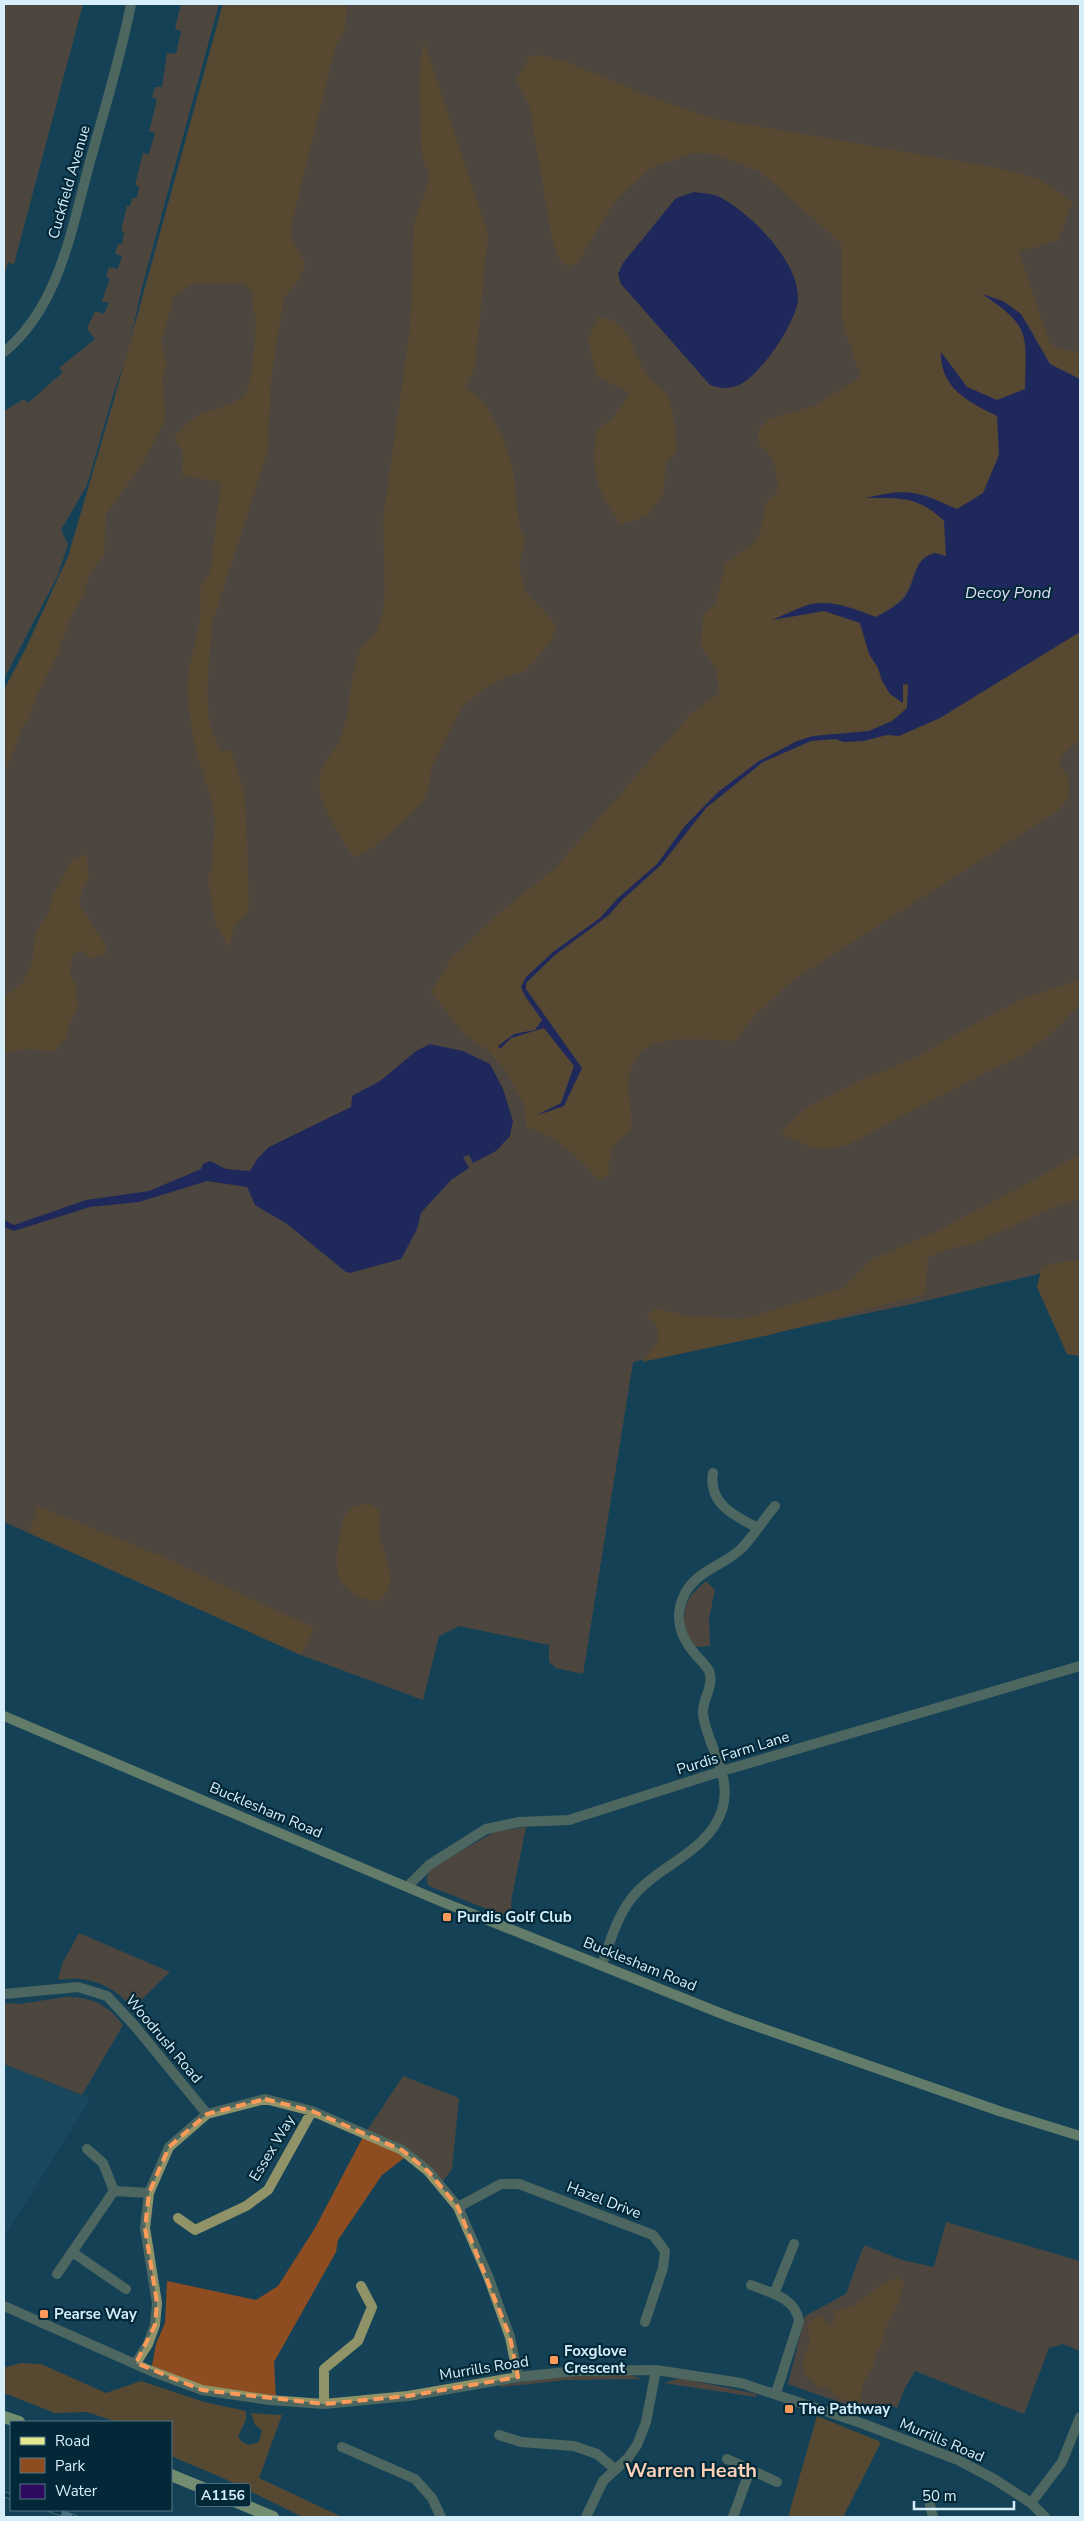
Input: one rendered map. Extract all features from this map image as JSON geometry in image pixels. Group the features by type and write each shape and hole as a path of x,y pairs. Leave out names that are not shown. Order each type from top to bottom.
{"main road":[{"path":"4,2417 16,2421"},
{"name":"A1156","path":"172,2475 273,2517"}],"street":[{"name":"Cuckfield Avenue","path":"4,352 33,321 60,269 122,47 131,4"},
{"path":"713,1473 712,1488 720,1504 758,1528"},
{"path":"602,1964 620,1917 631,1898 650,1879 708,1836 717,1823 725,1802 725,1785 722,1771 703,1714 711,1681 708,1670 681,1634 680,1608 687,1589 695,1579 728,1559 743,1547 775,1506"},
{"name":"Purdis Farm Lane","path":"408,1886 429,1865 486,1829 519,1822 569,1820 722,1771 1080,1666"},
{"name":"Bucklesham Road","path":"4,1716 408,1886 730,2017 999,2111 1080,2136"},
{"name":"Woodrush Road","path":"4,1994 78,1987 107,1996 134,2025 207,2114"},
{"path":"136,2363 148,2344 155,2325 156,2303 145,2228 149,2193 169,2147 207,2114 265,2099 312,2111 402,2150 428,2170 458,2207 488,2276 510,2337 518,2377"},
{"name":"Essex Way","path":"178,2218 195,2230 246,2206 268,2190 312,2111"},
{"path":"87,2149 104,2163 114,2191"},
{"name":"Hazel Drive","path":"458,2207 501,2184 519,2184 654,2235 665,2251 663,2268 645,2322"},
{"path":"114,2191 149,2193"},
{"path":"57,2274 114,2191"},
{"path":"774,2294 794,2244"},
{"path":"72,2252 126,2289"},
{"path":"750,2285 774,2294 792,2304 798,2313 798,2322 776,2393"},
{"path":"324,2404 324,2369 358,2341 372,2307 361,2286"},
{"name":"Murrills Road","path":"4,2306 202,2390 270,2400 324,2404 408,2396 518,2377 576,2370 656,2370 704,2375 776,2393 958,2460 994,2479 1031,2503 1045,2517"},
{"path":"586,2517 603,2481 628,2458 637,2444 646,2422 656,2370"},
{"path":"1031,2503 1062,2462 1080,2417"},
{"path":"498,2435 522,2442 574,2446 597,2454 615,2469"},
{"path":"342,2447 416,2479 432,2498 441,2517"},
{"path":"727,2459 777,2482"},
{"path":"733,2517 750,2470"},
{"path":"930,2505 933,2517"}],"highlighted area":[{"path":"265,2099 312,2111 402,2150 428,2171 458,2207 510,2337 518,2377 408,2396 324,2404 202,2390 151,2371 136,2363 155,2325 157,2303 145,2228 149,2193 169,2147 207,2114"}],"shaded area":[{"path":"223,4 347,4 345,30 335,48 290,231 294,244 305,264 300,278 284,298 271,378 268,451 212,623 207,691 209,721 220,751 231,750 245,796 249,904 247,914 235,925 229,947 216,925 208,878 212,867 215,819 211,798 194,745 187,692 189,669 200,621 201,585 210,573 221,482 182,475 183,452 174,438 195,417 238,401 248,387 253,358 255,321 253,293 243,283 191,284 174,297 161,343 167,367 162,379 166,419 143,463 106,514 104,555 89,575 84,593 69,621 58,653 36,697 29,718 21,730 10,761 4,769 4,690 26,648 68,557 113,406"},
{"path":"424,40 488,233 475,367 466,388 477,395 488,409 504,440 513,469 519,526 525,538 519,567 526,592 557,626 551,642 525,671 506,677 485,688 462,707 431,769 429,788 425,799 373,848 353,857 328,814 320,790 320,778 323,766 338,745 341,737 357,658 361,647 377,631 383,612 385,594 383,519 410,329 414,223 427,187 429,174 422,155 419,75"},
{"path":"539,55 567,62 649,96 711,118 998,168 1039,179 1073,202 1058,240 1019,252 1050,344 1056,348 1080,352 1080,379 1050,364 1030,326 1008,311 1017,321 1024,339 1026,359 1025,389 997,401 967,387 941,352 945,374 951,383 977,406 997,416 999,455 983,493 957,510 924,494 869,498 917,502 934,512 944,521 946,557 915,569 913,578 902,597 891,608 876,617 855,609 828,603 776,620 824,611 860,623 869,654 878,668 882,681 908,684 907,708 892,721 869,731 813,736 759,761 718,792 684,827 657,864 618,898 600,918 553,952 526,977 526,983 555,955 609,915 622,900 661,865 706,808 763,762 811,741 835,739 844,742 863,741 887,735 899,736 940,718 1080,632 1080,739 1063,754 1059,764 1068,776 1070,796 1059,810 793,980 756,1014 735,1041 704,1039 670,1040 654,1044 641,1052 633,1064 629,1081 631,1131 616,1143 612,1151 608,1170 611,1174 599,1180 583,1163 558,1142 526,1127 525,1106 506,1071 490,1052 463,1033 431,992 451,959 496,916 555,868 691,714 719,693 717,671 701,645 703,615 716,603 725,564 753,543 760,533 765,504 778,492 774,465 769,453 758,444 758,431 769,419 814,406 861,377 842,322 842,244 761,172 715,154 693,153 649,169 614,203 577,263 569,267 558,258 552,238 529,105 516,80 529,57","holes":["525,989 582,1068 564,1106 540,1114 561,1103 574,1066 544,1028 511,1038 501,1048 498,1047 514,1034 535,1030 542,1020 525,996"]},
{"path":"598,317 610,320 626,332 644,370 667,394 673,414 676,438 677,451 666,464 663,494 648,516 620,524 605,499 597,480 594,459 596,431 614,417 630,393 596,376 588,338"},
{"path":"86,854 89,879 82,889 79,904 106,946 105,954 91,959 81,950 72,956 70,975 76,984 78,1008 70,1021 66,1038 55,1051 26,1049 4,1053 4,997 23,982 33,959 35,934 49,912 53,894 72,860"},
{"path":"1080,980 1080,1003 1062,1023 1031,1049 847,1145 828,1149 813,1147 780,1134 806,1108 864,1079 922,1055 949,1038 1022,999"},
{"path":"1080,1155 1080,1198 1045,1211 971,1245 955,1247 928,1257 925,1294 769,1335 642,1362 659,1340 656,1324 647,1318 654,1308 688,1316 744,1319 844,1288 870,1260 936,1232"},
{"path":"1080,1259 1080,1356 1067,1354 1037,1287 1042,1266"},
{"path":"369,1504 378,1509 379,1512 380,1536 390,1578 386,1594 379,1601 361,1597 350,1591 339,1576 337,1561 338,1541 346,1514 354,1507"},
{"path":"38,1506 161,1556 314,1628 301,1655 29,1533"},
{"path":"4,2064 90,2099 4,2237"},
{"path":"898,2277 904,2282 899,2301 885,2329 881,2346 876,2351 873,2366 863,2384 857,2406 835,2396 829,2389 817,2386 805,2375 802,2363 809,2346 810,2335 807,2327 814,2318 821,2316 828,2324 833,2324 835,2318 833,2311 854,2306 881,2285"},
{"path":"20,2363 41,2364 106,2393 141,2381 204,2402 246,2411 246,2419 238,2437 248,2444 259,2442 262,2430 255,2425 251,2413 282,2415 259,2478 342,2517 303,2517 223,2478 172,2456 172,2421 114,2421 87,2412 55,2413 4,2393 4,2368"},
{"path":"817,2416 881,2442 843,2517 788,2517"}],"green space":[{"path":"4,4 83,4 14,264 8,263 4,276"},
{"path":"181,4 219,4 142,287 131,338 223,4 1080,4 1080,1264 912,1304 633,1362 583,1674 556,1668 549,1662 549,1645 460,1626 439,1636 423,1700 301,1655 4,1522 4,690 26,648 68,557 124,364 87,485 61,530 68,544 58,575 4,679 4,411 24,399 28,403 63,372 59,368 95,339 87,329 95,311 104,314 109,303 102,301 110,278 106,277 109,267 118,269 122,256 115,254 118,244 122,244 124,232 121,231 127,206 130,206 132,198 137,198 139,186 135,185 143,153 149,154 155,133 149,132 157,99 152,97 155,87 162,87 167,53 176,54 181,31 175,29"},
{"path":"706,1581 715,1590 709,1618 710,1646 696,1647 691,1643 686,1632 684,1625 685,1611 691,1596"},
{"path":"526,1827 511,1901 512,1915 505,1916 429,1886 427,1876 432,1868 494,1832"},
{"path":"79,1933 170,1972 133,2008 117,1993 100,1984 80,1979 58,1980 62,1964"},
{"path":"66,1997 83,1998 98,2003 111,2012 123,2025 82,2095 4,2064 4,2003 19,2004"},
{"path":"403,2076 459,2098 452,2169 440,2185 408,2155 382,2175 338,2240 336,2252 274,2362 276,2401 202,2390 151,2371 156,2344 165,2323 167,2281 256,2300 278,2286 315,2228 364,2135"},
{"path":"946,2222 1080,2261 1080,2351 1063,2344 1049,2348 1024,2414 915,2371 905,2388 897,2408 890,2405 884,2418 788,2384 805,2316 846,2294 864,2245 902,2260 934,2267"},
{"path":"570,2375 631,2375 641,2379 566,2380 501,2387 500,2385"},
{"path":"680,2378 757,2394 756,2397 664,2383"}],"water":[{"path":"694,192 720,197 759,227 782,255 791,269 796,284 798,299 796,309 776,347 767,360 748,380 732,387 721,388 710,385 621,284 618,274 623,263 676,198"},
{"name":"Decoy Pond","path":"982,294 1003,301 1021,314 1050,364 1080,379 1080,632 940,718 899,736 887,735 863,741 844,742 835,739 811,741 763,762 706,808 661,865 622,900 609,915 555,955 526,983 526,989 582,1068 564,1106 535,1116 561,1103 574,1066 544,1028 511,1038 500,1049 498,1046 514,1034 535,1030 542,1020 521,987 526,977 553,952 600,918 618,898 657,864 684,827 718,792 759,761 797,741 813,736 869,731 892,721 907,708 908,684 903,685 903,703 890,694 869,654 860,623 824,611 772,620 802,607 820,603 845,606 876,617 903,599 922,560 935,553 946,556 944,521 935,513 926,507 908,500 866,498 893,493 913,493 957,509 983,493 999,455 997,416 966,399 951,384 945,375 941,352 967,387 997,400 1025,389 1026,355 1022,332 1017,324 1010,315"},
{"path":"430,1044 463,1051 490,1064 503,1089 513,1121 510,1136 496,1151 473,1163 469,1155 463,1157 469,1168 451,1180 421,1213 417,1229 401,1259 350,1273 346,1272 287,1224 255,1205 247,1187 207,1181 139,1202 90,1207 14,1231 4,1227 4,1220 14,1225 86,1200 149,1191 201,1169 203,1164 210,1161 226,1169 250,1171 258,1158 269,1147 351,1107 352,1096 380,1081 416,1051"}],"railway":[{"path":"4,2494 10,2497"},
{"path":"54,2511 74,2517"}],"place":[{"name":"Purdis Golf Club","path":"447,1917"},
{"name":"Pearse Way","path":"44,2314"},
{"name":"Foxglove Crescent","path":"554,2360"},
{"name":"The Pathway","path":"789,2409"}],"district":[{"name":"Warren Heath","path":"691,2470"}]}
